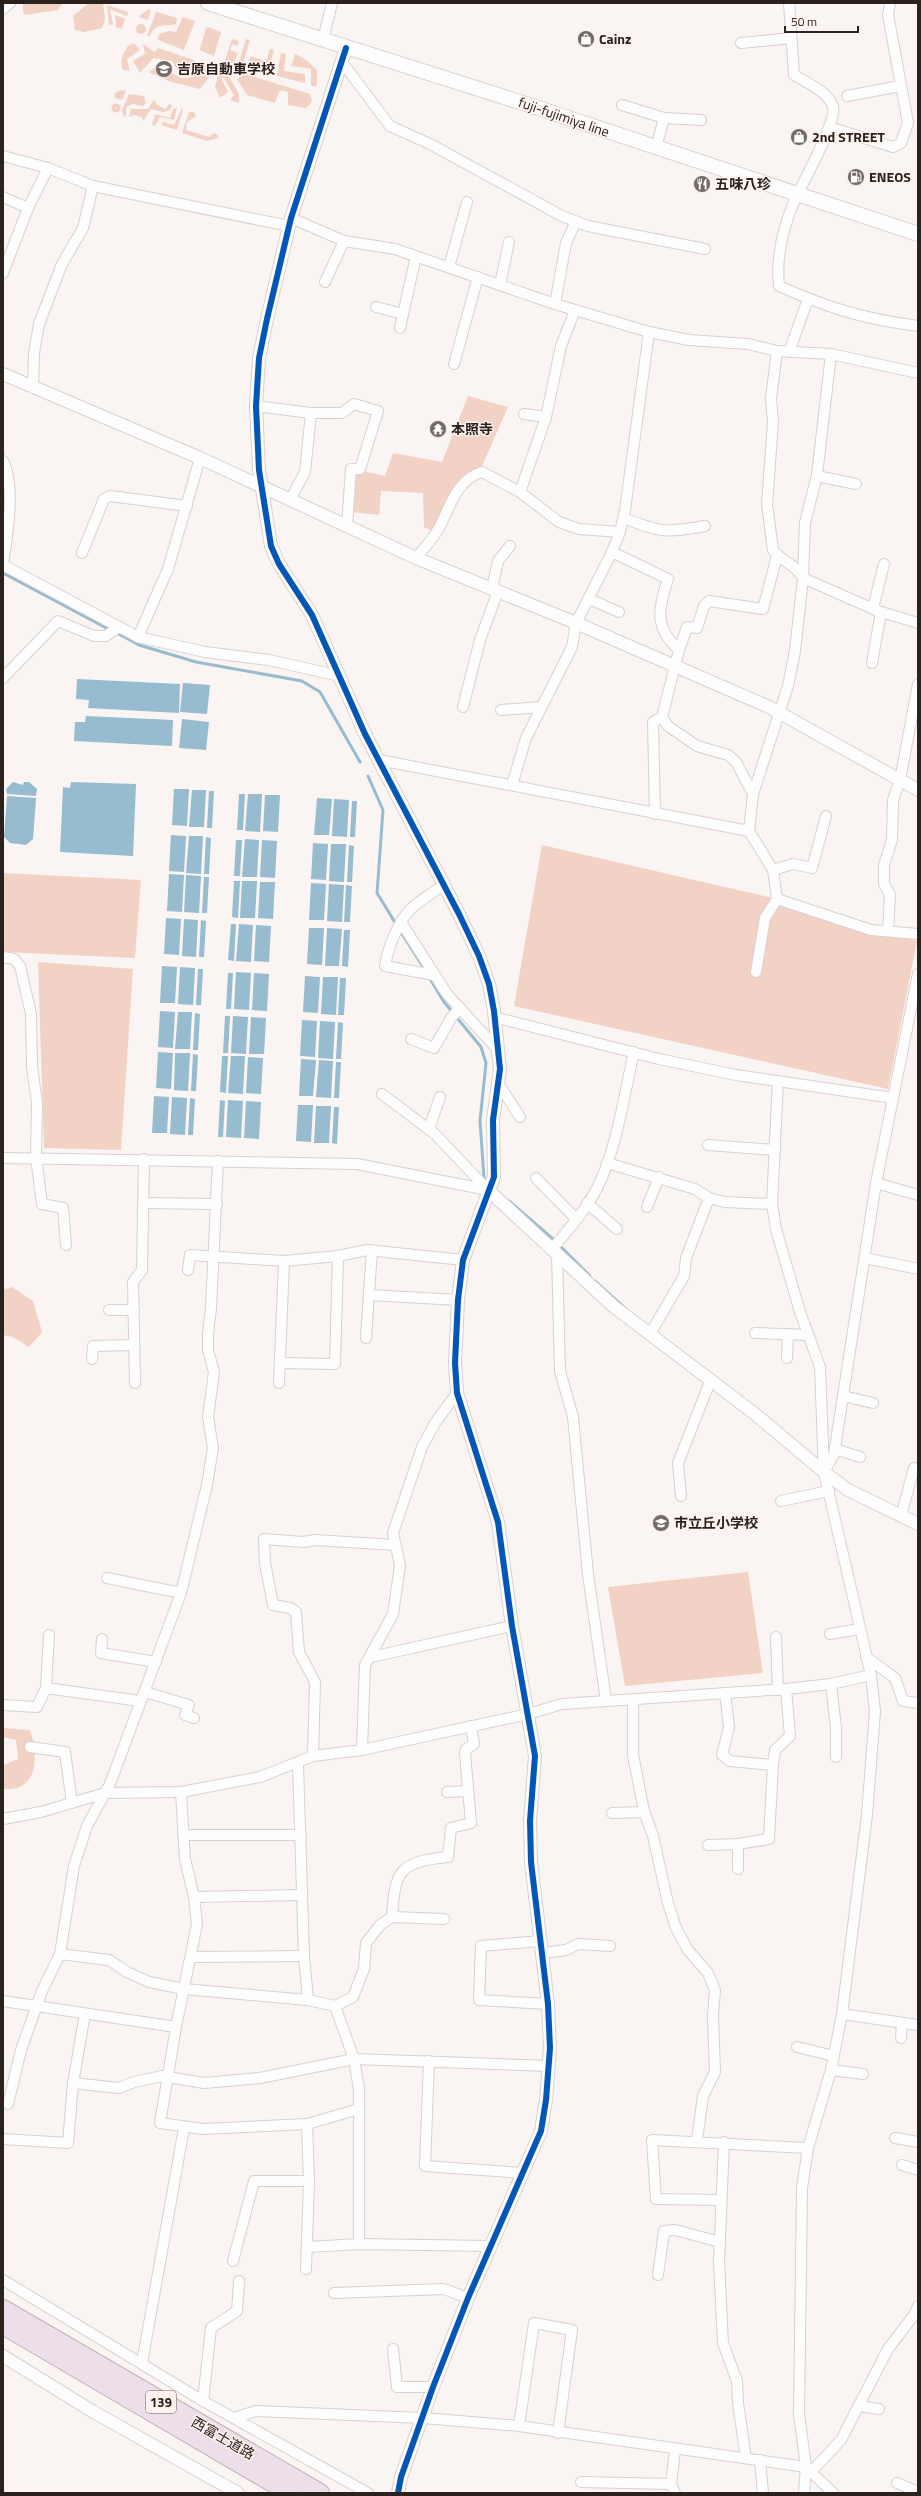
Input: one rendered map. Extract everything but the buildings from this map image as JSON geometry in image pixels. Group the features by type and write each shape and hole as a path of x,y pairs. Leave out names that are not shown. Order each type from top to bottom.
{"highway":[{"name":"西富士道路","path":"3,2309 320,2493"},
{"name":"西富士道路","path":"3,2325 290,2493"}],"main road":[{"name":"fuji-fujimiya line","path":"208,3 529,105 918,234"}],"street":[{"path":"3,9 10,3"},
{"path":"323,40 332,3"},
{"path":"789,3 794,75 828,97 834,108 829,127 798,193 780,244 778,276 779,286 808,299 873,320 918,326"},
{"path":"829,127 893,147 901,143 908,124 888,15 890,3"},
{"path":"741,43 791,38"},
{"path":"346,48 290,222 259,358 256,406 259,470 271,546 279,564 312,614 379,760 479,956 489,984 500,1069 493,1120 490,1185 463,1260 458,1300 455,1363 457,1393 498,1522 512,1626 535,1756 530,1821 531,1862 548,2004 550,2066 541,2131 468,2298 433,2387 424,2418 401,2477 398,2493"},
{"path":"342,62 390,126 430,144 575,222 705,250"},
{"path":"847,96 900,86"},
{"path":"622,105 664,118 701,120"},
{"path":"656,148 664,118"},
{"path":"3,156 48,168 93,186 290,222 344,241 394,249 555,304 649,332 689,340 748,344 777,351 831,354 918,373"},
{"path":"4,266 28,208 48,168"},
{"path":"33,388 34,353 39,324 62,264 82,228 93,186"},
{"path":"3,197 28,208"},
{"path":"449,267 466,202"},
{"path":"555,304 566,243 575,222"},
{"path":"325,282 344,241"},
{"path":"500,285 509,242"},
{"path":"400,328 416,256"},
{"path":"454,364 478,278"},
{"path":"788,352 808,299"},
{"path":"376,308 403,314"},
{"path":"520,492 546,417 561,346 575,310"},
{"path":"512,785 526,738 572,647 576,623 612,552 620,532 624,518 649,332"},
{"path":"777,351 771,398 773,422 767,504 773,550 777,556 798,568 803,578 877,610 918,623"},
{"path":"756,972 762,950 765,918 777,899 773,870 749,831 753,794 778,712 788,686 795,651 803,578 805,523 817,476 831,354"},
{"path":"3,374 200,458 416,558 576,623 674,668 778,712 918,790"},
{"path":"256,406 311,413 342,413 354,404 378,411 360,469 351,469 347,526"},
{"path":"290,500 305,472 311,413"},
{"path":"524,414 546,417"},
{"path":"138,637 168,569 200,458"},
{"path":"3,461 8,471 8,508 3,565 138,637 205,652 269,660 340,676"},
{"path":"416,558 438,529 454,496 471,475 482,472 520,492 559,522 579,529 620,532"},
{"path":"817,476 856,484"},
{"path":"82,553 104,499 110,496 187,506"},
{"path":"624,518 655,530 665,531 705,526"},
{"path":"463,707 480,640 495,590 498,561 510,546"},
{"path":"612,552 668,579 659,614 666,639 679,650"},
{"path":"655,814 653,722 662,717 679,650 687,627 697,628 704,606 709,601 763,609 777,556"},
{"path":"872,663 877,610 884,564"},
{"path":"589,599 619,612"},
{"path":"3,678 58,621 94,636 106,636 119,627"},
{"path":"888,930 890,895 884,884 884,864 892,840 893,800 900,780 918,684"},
{"path":"501,710 541,707"},
{"path":"662,717 668,726 697,746 728,755 736,762 753,794"},
{"path":"379,760 749,831"},
{"path":"773,870 793,864 812,868 826,816"},
{"path":"433,974 385,966 386,956 399,926 411,908 444,885"},
{"path":"777,899 871,930 888,930 918,934"},
{"path":"399,926 447,994 459,1009 498,1050"},
{"path":"3,957 14,960 20,966 31,1014 32,1067 37,1103 36,1157 42,1204 63,1208 66,1245"},
{"path":"824,1472 834,1450 844,1396 876,1183 918,974"},
{"path":"411,1039 434,1048 451,1018 459,1009"},
{"path":"494,1017 634,1052 736,1075 893,1098"},
{"path":"606,1701 588,1574 573,1417 560,1371 556,1247 599,1184 607,1163 634,1052"},
{"path":"778,1081 772,1204 776,1229 808,1335 820,1367 824,1472 871,1675 875,1711 867,1815 842,2014 831,2070 808,2148 802,2188 799,2414 809,2469 804,2493"},
{"path":"498,1083 520,1117"},
{"path":"382,1094 429,1129 556,1247 613,1306 710,1379 848,1490 918,1524"},
{"path":"429,1129 440,1097"},
{"path":"708,1145 775,1150"},
{"path":"3,1158 36,1157 357,1164 490,1185"},
{"path":"135,1383 133,1282 142,1270 145,1204 144,1159"},
{"path":"8,2104 22,2050 38,2005 60,1954 74,1866 87,1826 105,1793 156,1662 180,1593 207,1485 213,1448 208,1417 214,1372 208,1350 208,1334 214,1256 218,1161"},
{"path":"607,1163 695,1188 709,1198 724,1202 772,1204"},
{"path":"647,1207 659,1177"},
{"path":"536,1178 576,1219"},
{"path":"876,1183 918,1195"},
{"path":"650,1334 684,1276 686,1258 709,1198"},
{"path":"587,1203 617,1229"},
{"path":"145,1204 217,1204"},
{"path":"188,1270 190,1255 284,1261 338,1256 372,1250 463,1260"},
{"path":"366,1338 372,1250"},
{"path":"282,1363 335,1364 338,1256"},
{"path":"865,1258 918,1269"},
{"path":"279,1383 282,1363 284,1261"},
{"path":"370,1295 458,1300"},
{"path":"109,1310 134,1310"},
{"path":"755,1333 808,1335"},
{"path":"787,1358 788,1334"},
{"path":"92,1359 93,1346 134,1345"},
{"path":"681,1496 678,1463 710,1379"},
{"path":"362,1750 365,1666 393,1614 400,1565 393,1533 422,1447 435,1422 457,1393"},
{"path":"844,1396 873,1403"},
{"path":"834,1450 860,1457"},
{"path":"901,1516 914,1468"},
{"path":"780,1501 829,1491"},
{"path":"314,1756 315,1682 299,1652 296,1612 290,1608 274,1605 265,1563 264,1539 303,1542 315,1540 395,1545"},
{"path":"107,1578 180,1593"},
{"path":"371,1657 512,1626"},
{"path":"830,1634 860,1629"},
{"path":"3,1705 37,1707 46,1688 49,1636"},
{"path":"708,1845 738,1844 769,1839 774,1750 790,1736 782,1690 776,1637"},
{"path":"102,1639 102,1653 156,1662"},
{"path":"866,1657 895,1678 903,1701 918,1703"},
{"path":"3,1819 72,1803 105,1793 181,1792 260,1777 287,1765 298,1764 314,1756 362,1750 528,1714 562,1704 782,1690 831,1684 871,1675"},
{"path":"831,1684 836,1728 836,1757"},
{"path":"46,1688 142,1697 189,1705 185,1715 194,1718"},
{"path":"725,1693 729,1727 722,1755 730,1761 772,1765"},
{"path":"633,1700 633,1755 644,1812 654,1836 676,1928 688,1950 708,1973 715,1990 713,2015 715,2072 703,2096 697,2140"},
{"path":"392,1917 394,1885 405,1868 421,1859 448,1857 451,1828 471,1823 465,1753 466,1749 474,1744 471,1726"},
{"path":"30,1747 65,1752 72,1803"},
{"path":"298,1764 304,1956 308,2000"},
{"path":"447,1792 468,1791"},
{"path":"181,1792 185,1859 194,1897 197,1924 176,2027 160,2123 184,2128 232,2129 307,2124 359,2109"},
{"path":"612,1813 644,1812"},
{"path":"183,1835 301,1835"},
{"path":"738,1844 738,1869"},
{"path":"194,1897 302,1895"},
{"path":"60,1954 109,1960 149,1982 184,1990 308,2000 334,2006 353,1997 364,1969 366,1943 380,1925 392,1917 444,1919"},
{"path":"548,2004 479,2000 481,1946 541,1947 566,1950 578,1944 610,1946"},
{"path":"191,1957 304,1956"},
{"path":"3,2001 38,2005 85,2014 176,2027"},
{"path":"334,2006 354,2059 359,2089 359,2244"},
{"path":"3,2138 68,2143 73,2083 85,2014"},
{"path":"842,2014 918,2025"},
{"path":"900,2038 902,2022"},
{"path":"797,2047 834,2056"},
{"path":"73,2083 119,2088 134,2082 162,2076 204,2083 260,2078 354,2059 550,2066"},
{"path":"429,2061 425,2166 523,2173"},
{"path":"831,2070 863,2074"},
{"path":"306,2269 309,2247 307,2124"},
{"path":"142,2363 184,2128"},
{"path":"895,2138 918,2142"},
{"path":"721,2200 656,2199 652,2140 697,2140 808,2148"},
{"path":"724,2142 719,2262 723,2343 737,2381 738,2403 746,2458"},
{"path":"902,2165 918,2170"},
{"path":"233,2261 254,2181 309,2180"},
{"path":"658,2275 664,2230 675,2230 720,2242"},
{"path":"309,2247 359,2244 490,2246"},
{"path":"3,2280 203,2401 368,2493"},
{"path":"203,2401 211,2328 237,2311 240,2281"},
{"path":"334,2292 444,2289 468,2298"},
{"path":"809,2469 840,2440 888,2349 914,2315 918,2306"},
{"path":"519,2426 534,2323 572,2330 558,2433"},
{"path":"393,2349 397,2387 433,2387"},
{"path":"3,2356 92,2411 238,2493"},
{"path":"858,2406 879,2409"},
{"path":"234,2418 256,2410 424,2418 519,2426 675,2450 760,2460 809,2469 832,2493"},
{"path":"581,2482 673,2489 675,2450"},
{"path":"760,2460 763,2493"},
{"path":"897,2483 916,2491"}],"shaded area":[{"path":"23,3 62,4 58,10 25,15 23,11"},
{"path":"89,3 103,3 105,19 102,28 84,32 75,30 73,16"},
{"path":"107,5 128,12 128,15 126,16 110,9 113,24 109,26"},
{"path":"149,9 151,10 148,20 139,16"},
{"path":"156,12 177,18 176,24 158,27 150,36 147,36"},
{"path":"115,15 125,19 122,29 116,27"},
{"path":"183,17 195,21 184,50 158,40 159,34 168,31 176,32"},
{"path":"139,24 143,24 145,25 145,33 139,34 136,31 136,27"},
{"path":"208,27 221,32 214,56 201,51 200,49 206,28"},
{"path":"232,39 239,41 237,46 232,44 230,50 238,53 234,63 225,60"},
{"path":"246,39 250,40 243,64 239,62"},
{"path":"134,43 140,50 127,59 130,71 123,70 121,63 123,54 128,46"},
{"path":"143,44 155,52 158,48 191,59 195,61 196,66 184,74 177,70 172,61 153,58 140,73 133,61 145,54"},
{"path":"270,49 274,50 268,70 248,66 250,56 266,61"},
{"path":"281,53 286,54 284,71 305,74 305,83 277,76"},
{"path":"295,54 305,59 317,70 317,86 311,86 311,69 291,66"},
{"path":"161,64 181,78 197,75 203,66 210,65 210,76 200,89 171,82 149,72"},
{"path":"224,68 239,94 239,103 230,100 234,95 223,77 221,78 228,92 220,98 215,87 219,71"},
{"path":"245,74 310,94 312,102 306,108 288,105 288,92 282,90 279,92 275,103 247,95 237,79"},
{"path":"121,90 126,91 122,100 115,98 115,93"},
{"path":"129,94 144,96 146,103 143,106 133,104 126,107 126,116 124,117 122,110"},
{"path":"154,100 157,105 166,109 169,104 172,105 170,110 163,112 151,109 143,121 142,117 134,115 129,117 131,109 148,109"},
{"path":"116,103 121,108 116,113 111,108"},
{"path":"177,107 174,120 160,117 155,126 152,125 155,114 170,118 173,109"},
{"path":"182,108 183,110 177,130 161,125 163,122 174,125"},
{"path":"189,112 194,112 196,116 187,122 186,130 209,137 214,133 218,135 218,138 207,141 182,133"},
{"path":"468,396 508,407 482,466 468,476 434,532 424,527 423,493 381,491 379,515 351,512 355,469 385,476 393,453 442,462"},
{"path":"542,845 777,899 917,941 888,1089 514,1006"},
{"path":"3,873 141,880 135,958 3,952"},
{"path":"38,962 133,969 121,1150 44,1148"},
{"path":"12,1287 33,1301 42,1332 29,1347 13,1337 3,1335 3,1290"},
{"path":"748,1572 763,1673 625,1686 608,1587"},
{"path":"3,1728 30,1730 33,1740 35,1760 30,1778 24,1784 15,1788 3,1789 3,1765 18,1759 16,1740 3,1737"}],"water":[{"path":"77,679 180,684 179,713 88,708 89,700 76,699"},
{"path":"183,683 210,685 207,714 180,712"},
{"path":"86,716 173,720 172,746 74,741 75,722 85,722"},
{"path":"182,719 209,722 206,750 179,748"},
{"path":"13,782 23,785 24,782 29,782 37,789 36,796 7,794 6,789"},
{"path":"71,782 136,784 133,856 60,852 63,787 70,788"},
{"path":"174,789 189,789 187,826 172,825"},
{"path":"192,790 206,790 204,827 189,827"},
{"path":"209,791 214,791 212,828 207,828"},
{"path":"239,794 245,794 243,830 237,830"},
{"path":"248,794 262,794 260,832 245,831"},
{"path":"265,795 280,795 278,832 263,831"},
{"path":"7,796 36,798 33,839 26,845 10,843 4,837"},
{"path":"317,798 332,799 329,835 314,835"},
{"path":"334,799 349,800 347,837 332,836"},
{"path":"352,801 357,801 355,837 350,837"},
{"path":"171,835 186,836 184,872 169,871"},
{"path":"189,836 203,836 201,874 186,873"},
{"path":"206,837 211,838 209,874 204,874"},
{"path":"245,839 259,840 257,877 242,877"},
{"path":"236,840 242,840 240,876 234,876"},
{"path":"262,840 277,841 275,878 260,877"},
{"path":"313,843 328,844 326,880 311,879"},
{"path":"331,844 346,844 344,882 329,881"},
{"path":"349,845 354,846 352,882 347,882"},
{"path":"169,874 184,875 182,912 167,911"},
{"path":"186,875 201,876 199,913 184,912"},
{"path":"204,877 209,877 207,913 202,913"},
{"path":"234,881 240,881 238,918 232,917"},
{"path":"242,881 257,881 255,918 240,918"},
{"path":"260,882 275,882 273,919 258,918"},
{"path":"311,883 326,884 324,920 309,920"},
{"path":"329,884 344,885 342,922 327,921"},
{"path":"346,885 352,886 350,922 344,922"},
{"path":"166,918 181,919 179,955 164,954"},
{"path":"184,919 198,920 196,957 182,956"},
{"path":"201,920 206,921 204,957 199,957"},
{"path":"231,924 236,924 234,961 228,960"},
{"path":"239,924 253,925 251,962 236,961"},
{"path":"256,925 271,926 269,962 254,961"},
{"path":"309,928 324,928 322,965 307,964"},
{"path":"327,928 342,929 339,966 325,966"},
{"path":"344,930 350,930 348,967 342,966"},
{"path":"162,966 177,967 175,1003 160,1003"},
{"path":"180,967 195,968 193,1005 178,1004"},
{"path":"198,969 203,969 201,1005 196,1005"},
{"path":"236,972 251,973 249,1010 234,1009"},
{"path":"228,973 233,973 231,1009 226,1009"},
{"path":"254,973 269,974 267,1011 252,1010"},
{"path":"305,976 320,977 318,1013 303,1012"},
{"path":"323,977 338,977 336,1015 321,1014"},
{"path":"340,978 346,978 344,1015 338,1015"},
{"path":"160,1011 175,1012 173,1048 158,1047"},
{"path":"178,1012 192,1012 190,1049 175,1049"},
{"path":"195,1013 200,1014 198,1050 193,1050"},
{"path":"225,1016 230,1016 228,1053 223,1053"},
{"path":"233,1016 248,1017 246,1054 231,1053"},
{"path":"251,1017 266,1018 264,1054 249,1054"},
{"path":"302,1020 317,1021 315,1057 300,1056"},
{"path":"320,1021 335,1022 333,1059 318,1058"},
{"path":"338,1022 343,1023 341,1059 336,1059"},
{"path":"158,1052 173,1053 171,1089 156,1088"},
{"path":"175,1053 190,1053 188,1091 174,1090"},
{"path":"193,1054 198,1055 196,1091 191,1091"},
{"path":"222,1056 228,1056 226,1093 220,1092"},
{"path":"231,1056 245,1056 243,1094 228,1093"},
{"path":"248,1057 263,1058 261,1094 246,1093"},
{"path":"301,1059 316,1060 313,1096 299,1096"},
{"path":"319,1060 333,1061 331,1098 316,1097"},
{"path":"336,1062 341,1062 339,1098 334,1098"},
{"path":"154,1096 169,1097 167,1133 152,1133"},
{"path":"172,1097 187,1098 185,1135 170,1134"},
{"path":"190,1098 195,1099 193,1135 188,1135"},
{"path":"220,1100 225,1101 223,1137 218,1137"},
{"path":"228,1100 243,1101 241,1138 226,1137"},
{"path":"246,1101 261,1102 259,1139 244,1138"},
{"path":"298,1105 313,1105 311,1142 296,1141"},
{"path":"316,1106 331,1106 329,1143 314,1143"},
{"path":"334,1107 339,1107 337,1144 332,1143"}],"waterway":[{"path":"3,573 110,630"},
{"path":"115,632 139,645 196,662 302,681 320,692 360,762"},
{"path":"368,776 383,810 377,893 396,924"},
{"path":"399,929 425,970"},
{"path":"429,977 444,1002 481,1047 486,1063 480,1121 484,1178 488,1183"},
{"path":"509,1201 554,1240 590,1276"},
{"path":"595,1281 625,1308"}],"cycle path":[{"path":"346,48 291,218 267,319 259,358 256,406 259,470 271,546 279,564 312,615 365,734 459,914 479,956 489,984 494,1011 500,1069 493,1120 494,1177 463,1260 458,1300 455,1363 457,1393 498,1522 512,1626 535,1756 530,1821 531,1862 548,2004 550,2048 546,2100 541,2131 468,2298 433,2387 401,2477 398,2493"}],"place":[{"name":"Cainz","path":"586,39"},
{"name":"吉原自動車学校","path":"164,69"},
{"name":"2nd STREET","path":"799,137"},
{"name":"ENEOS","path":"856,177"},
{"name":"五味八珍","path":"702,184"},
{"name":"本照寺","path":"438,429"},
{"name":"市立丘小学校","path":"661,1523"}]}
